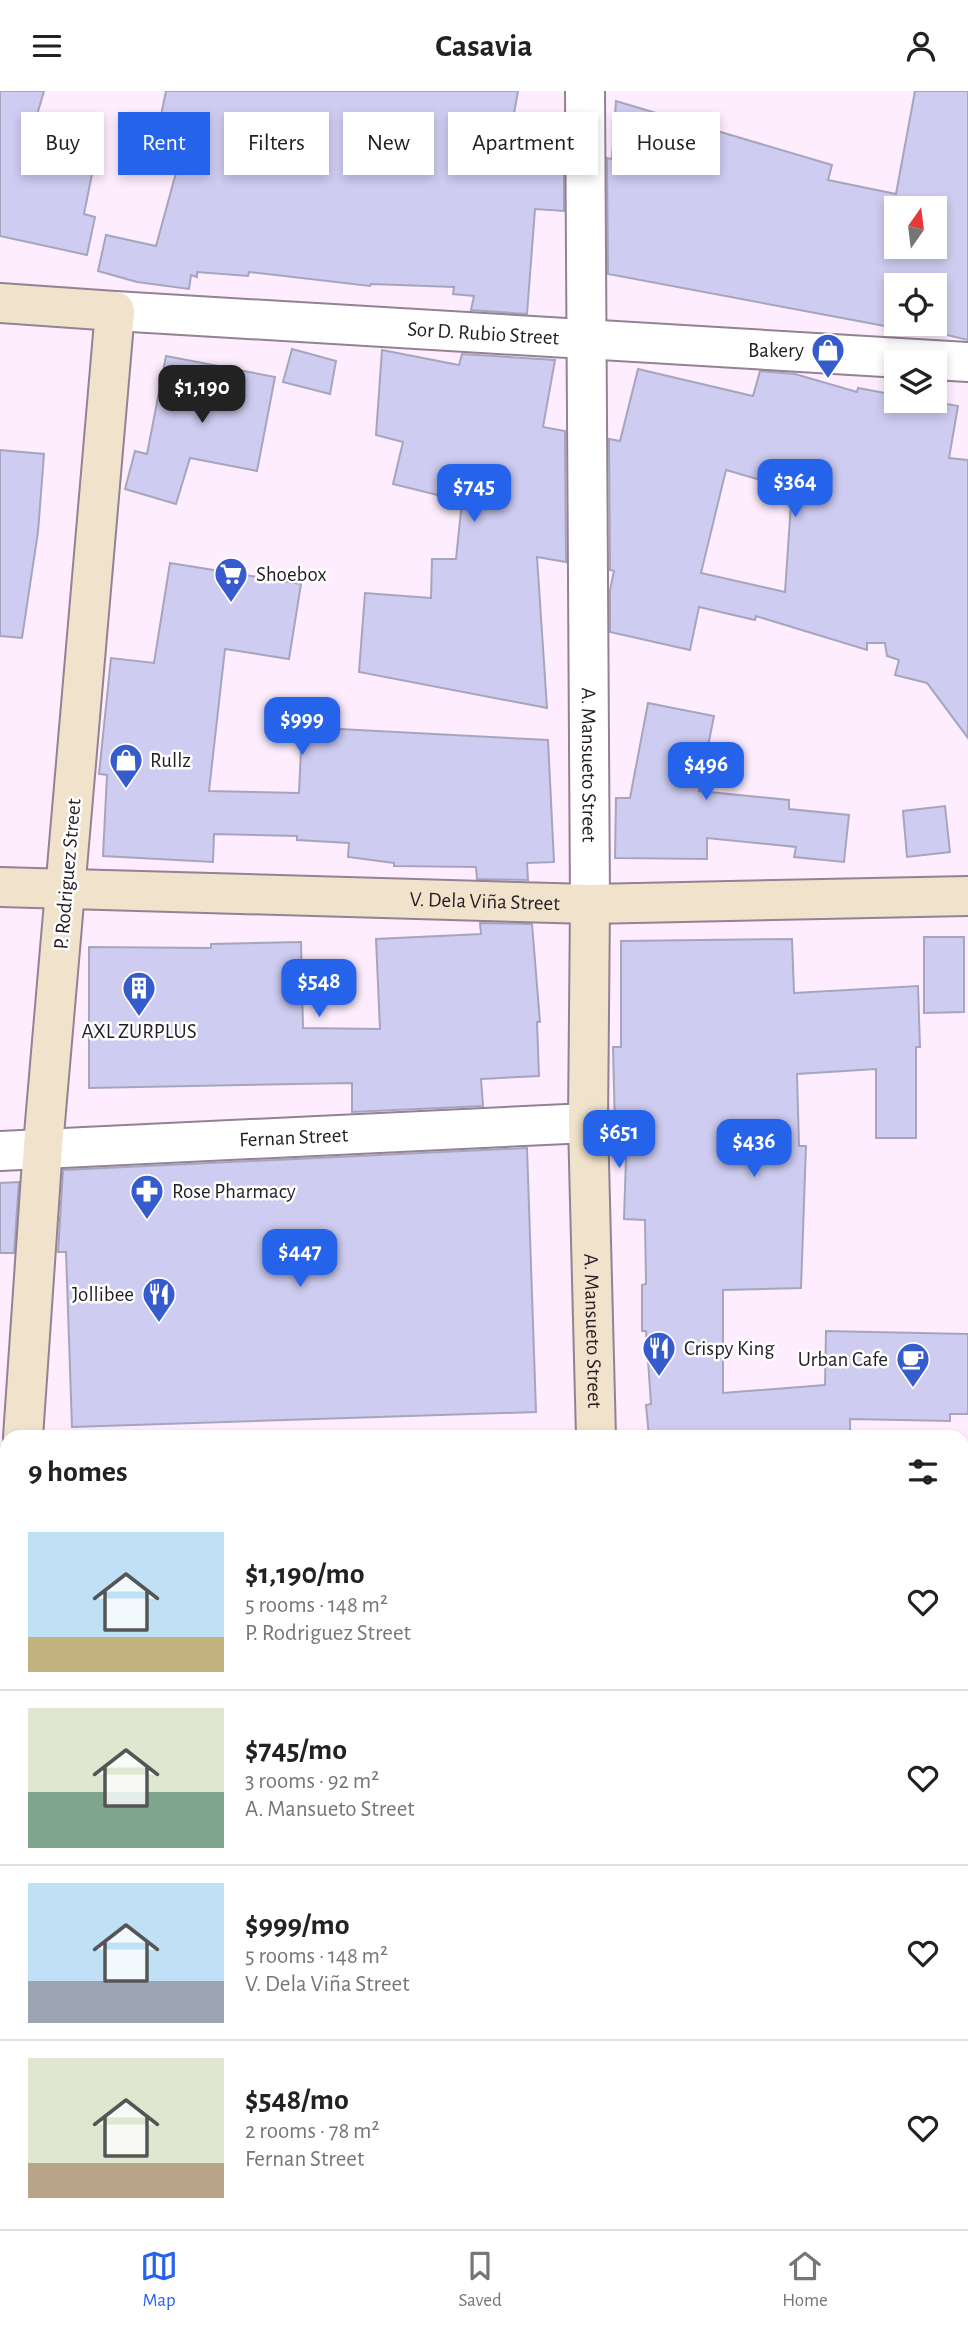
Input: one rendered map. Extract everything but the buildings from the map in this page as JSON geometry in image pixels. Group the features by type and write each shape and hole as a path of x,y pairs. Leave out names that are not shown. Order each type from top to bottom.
{"main road":[{"name":"Sor D. Rubio Street","path":"0,303 115,311"},
{"name":"P. Rodriguez Street","path":"23,1430 43,1146 115,311"},
{"name":"V. Dela Viña Street","path":"0,887 590,904 968,896"},
{"name":"A. Mansueto Street","path":"590,904 588,1123 596,1430"}],"street":[{"name":"A. Mansueto Street","path":"585,91 590,904"},
{"name":"Sor D. Rubio Street","path":"115,311 968,362"},
{"name":"Fernan Street","path":"0,1151 43,1146 588,1123"}],"place":[{"name":"Bakery","path":"828,380"},
{"name":"Shoebox","path":"231,604"},
{"name":"Rullz","path":"126,790"},
{"name":"AXL ZURPLUS","path":"139,1018"},
{"name":"Rose Pharmacy","path":"147,1221"},
{"name":"Jollibee","path":"159,1324"},
{"name":"Crispy King","path":"659,1378"},
{"name":"Urban Cafe","path":"913,1389"}]}
